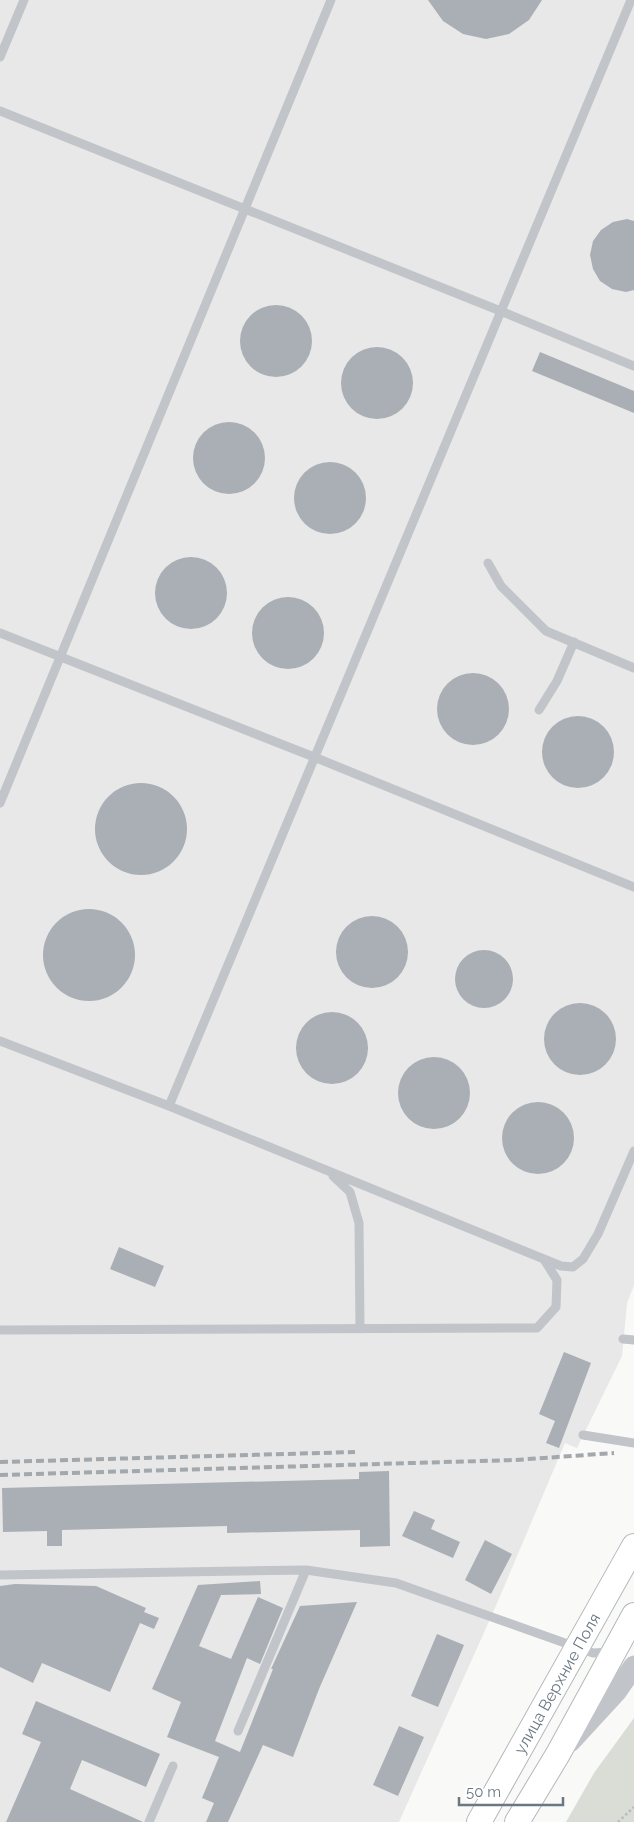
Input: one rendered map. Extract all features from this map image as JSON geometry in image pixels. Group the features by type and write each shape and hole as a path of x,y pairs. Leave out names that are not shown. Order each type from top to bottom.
{"main road":[{"name":"улица Верхние Поля","path":"479,1822 634,1546"},
{"path":"517,1822 558,1754 634,1615"}],"street":[{"path":"558,1754 616,1692 634,1666"}],"lane":[{"path":"0,57 24,0"},
{"path":"0,803 330,0"},
{"path":"169,1106 631,0"},
{"path":"0,111 634,366"},
{"path":"488,563 501,586 546,630 634,668"},
{"path":"0,633 314,757 634,887"},
{"path":"538,710 557,682 574,642"},
{"path":"0,1041 169,1106 449,1219 545,1261 573,1267 583,1259 598,1234 634,1152"},
{"path":"329,1172 350,1192 359,1223 360,1329"},
{"path":"0,1330 537,1328 556,1306 557,1280 545,1261"},
{"path":"623,1339 634,1340"},
{"path":"583,1435 634,1443"},
{"path":"238,1731 306,1570"},
{"path":"0,1575 306,1570 396,1584 593,1653 614,1652"},
{"path":"149,1822 173,1766"}],"path":[{"path":"618,1822 634,1807"}],"shaded area":[{"path":"0,0 634,0 634,1285 627,1303 622,1356 577,1448 565,1443 495,1608 399,1822 0,1822"},
{"path":"634,1718 634,1822 566,1822 594,1773"}],"building":[{"path":"428,0 542,0 529,20 509,34 486,39 463,34 443,21"},
{"path":"627,219 634,221 634,290 626,292 612,289 600,281 593,269 590,255 593,241 601,230 613,222"},
{"path":"276,305 296,311 306,321 312,341 306,361 296,371 276,377 256,371 246,361 240,341 246,321 256,311"},
{"path":"377,347 397,353 407,363 413,383 407,403 397,413 377,419 357,413 347,403 341,383 347,363 357,353"},
{"path":"540,352 634,391 634,413 532,371"},
{"path":"229,422 249,428 259,438 265,458 259,478 249,488 229,494 209,488 199,478 193,458 199,438 209,428"},
{"path":"330,462 350,468 360,478 366,498 360,518 350,528 330,534 310,528 300,518 294,498 300,478 310,468"},
{"path":"191,557 211,563 221,573 227,593 221,613 211,623 191,629 171,623 161,613 155,593 161,573 171,563"},
{"path":"288,597 308,603 318,613 324,633 318,653 308,663 288,669 268,663 258,653 252,633 258,613 268,603"},
{"path":"473,673 493,679 503,689 509,709 503,729 493,739 473,745 453,739 443,729 437,709 443,689 453,679"},
{"path":"578,716 598,722 608,732 614,752 608,772 598,782 578,788 558,782 548,772 542,752 548,732 558,722"},
{"path":"132,783 150,783 167,790 180,803 187,820 187,838 180,855 167,868 150,875 132,875 115,868 102,855 95,838 95,820 102,803 115,790"},
{"path":"80,909 98,909 115,916 128,929 135,946 135,964 128,981 115,994 98,1001 80,1001 63,994 50,981 43,964 43,946 50,929 63,916"},
{"path":"372,916 392,922 402,932 408,952 402,972 392,982 372,988 352,982 342,972 336,952 342,932 352,922"},
{"path":"484,950 495,952 508,963 513,979 511,990 500,1003 484,1008 473,1006 460,995 455,979 457,968 468,955"},
{"path":"580,1003 600,1009 610,1019 616,1039 610,1059 600,1069 580,1075 560,1069 550,1059 544,1039 550,1019 560,1009"},
{"path":"332,1012 352,1018 362,1028 368,1048 362,1068 352,1078 332,1084 312,1078 302,1068 296,1048 302,1028 312,1018"},
{"path":"434,1057 454,1063 464,1073 470,1093 464,1113 454,1123 434,1129 414,1123 404,1113 398,1093 404,1073 414,1063"},
{"path":"538,1102 558,1108 568,1118 574,1138 568,1158 558,1168 538,1174 518,1168 508,1158 502,1138 508,1118 518,1108"},
{"path":"119,1247 164,1266 155,1287 110,1269"},
{"path":"564,1352 591,1363 559,1448 546,1443 555,1421 539,1414"},
{"path":"389,1471 390,1546 360,1547 360,1530 227,1533 227,1526 62,1530 62,1546 47,1546 47,1531 3,1532 2,1488 359,1479 359,1472"},
{"path":"414,1511 435,1520 431,1529 460,1542 453,1558 402,1536"},
{"path":"485,1540 512,1554 491,1594 465,1580"},
{"path":"260,1581 261,1594 221,1595 199,1646 231,1659 258,1597 283,1608 260,1664 247,1658 215,1741 240,1752 273,1669 271,1669 300,1606 357,1602 319,1689 293,1757 263,1745 228,1822 206,1822 214,1803 202,1798 219,1757 167,1737 181,1702 152,1689 198,1585"},
{"path":"15,1584 96,1586 146,1608 144,1612 159,1618 154,1629 140,1623 110,1692 42,1663 33,1683 0,1667 0,1586"},
{"path":"437,1634 464,1645 438,1707 411,1696"},
{"path":"36,1701 160,1754 146,1787 82,1760 70,1789 143,1822 6,1822 41,1742 22,1734"},
{"path":"399,1726 424,1737 398,1796 373,1785"}],"railway":[{"path":"0,1462 355,1452"},
{"path":"0,1475 515,1460 614,1453"}]}
